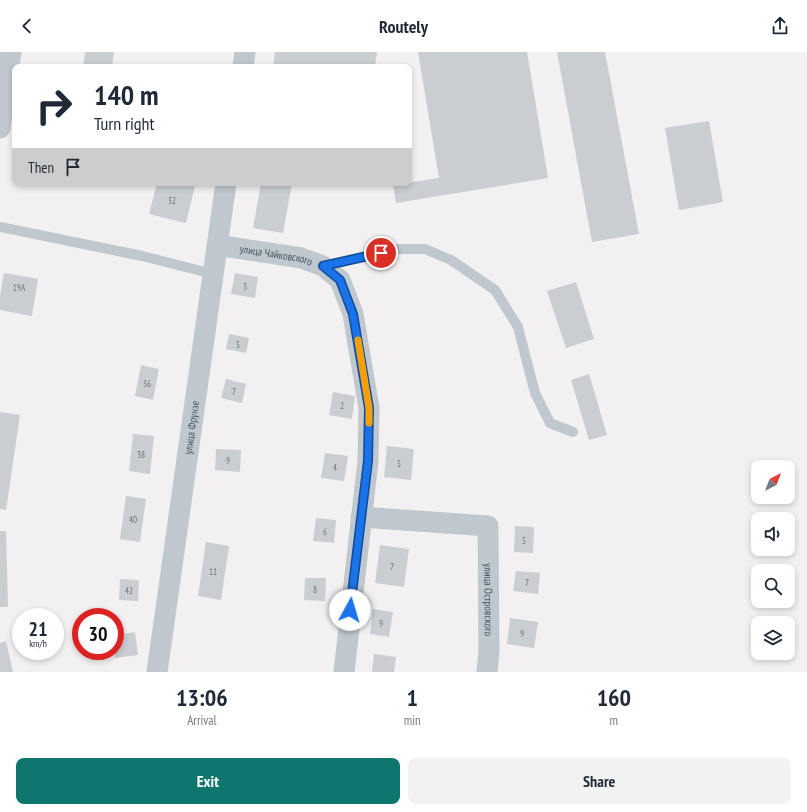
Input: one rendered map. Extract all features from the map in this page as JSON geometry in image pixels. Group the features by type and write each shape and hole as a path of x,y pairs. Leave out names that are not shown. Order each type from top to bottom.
{"street":[{"path":"0,128 11,52"},
{"path":"243,64 245,52"},
{"name":"улица Фрунзе","path":"157,672 226,186"},
{"name":"улица Чайковского","path":"217,246 301,258 323,266 340,280 353,314 369,408 368,461 344,672"},
{"name":"улица Островского","path":"361,516 488,526 489,651 487,672"}],"lane":[{"path":"0,227 142,256 213,274"},
{"path":"323,266 396,249 425,249 451,260 495,290 518,326 535,393 550,423 573,432"}],"building":[{"path":"85,52 114,52 112,64 83,64"},
{"path":"275,52 377,52 375,64 273,64"},
{"path":"418,52 527,52 548,178 396,203 393,186 412,186 412,182 439,178"},
{"path":"557,52 605,52 639,234 592,242"},
{"path":"709,121 723,202 679,210 665,128"},
{"path":"156,186 195,186 186,223 149,214"},
{"path":"260,186 291,186 283,233 253,228"},
{"path":"4,273 38,279 32,316 0,310 0,296"},
{"path":"235,273 258,277 255,298 231,294"},
{"path":"576,282 594,339 566,348 547,291"},
{"path":"229,334 249,338 246,353 226,349"},
{"path":"141,365 159,369 153,400 135,396"},
{"path":"589,374 607,435 589,440 571,380"},
{"path":"226,379 246,384 242,403 221,398"},
{"path":"333,392 355,396 352,419 329,415"},
{"path":"0,412 20,415 6,510 0,509"},
{"path":"133,434 154,436 150,474 129,471"},
{"path":"387,446 414,449 411,480 384,477"},
{"path":"216,449 241,450 240,472 215,470"},
{"path":"325,453 348,456 344,481 321,478"},
{"path":"126,496 146,499 140,542 120,539"},
{"path":"316,518 336,520 334,543 313,541"},
{"path":"515,526 534,527 533,553 514,552"},
{"path":"0,531 6,531 8,607 0,607"},
{"path":"206,542 229,546 221,600 198,596"},
{"path":"380,545 409,549 404,587 375,583"},
{"path":"516,571 540,573 538,594 513,591"},
{"path":"305,578 326,578 325,601 304,600"},
{"path":"120,579 139,580 138,601 119,600"},
{"path":"373,609 393,612 389,637 370,634"},
{"path":"510,618 538,622 534,648 507,644"},
{"path":"135,632 138,655 124,657 124,634"},
{"path":"6,641 13,672 0,672 0,643"},
{"path":"374,654 396,657 394,672 372,672"}],"slow traffic":[{"path":"358,340 369,408 369,423"}],"route":[{"path":"350,610 368,461 369,408 353,314 340,280 323,266 381,253"}]}
